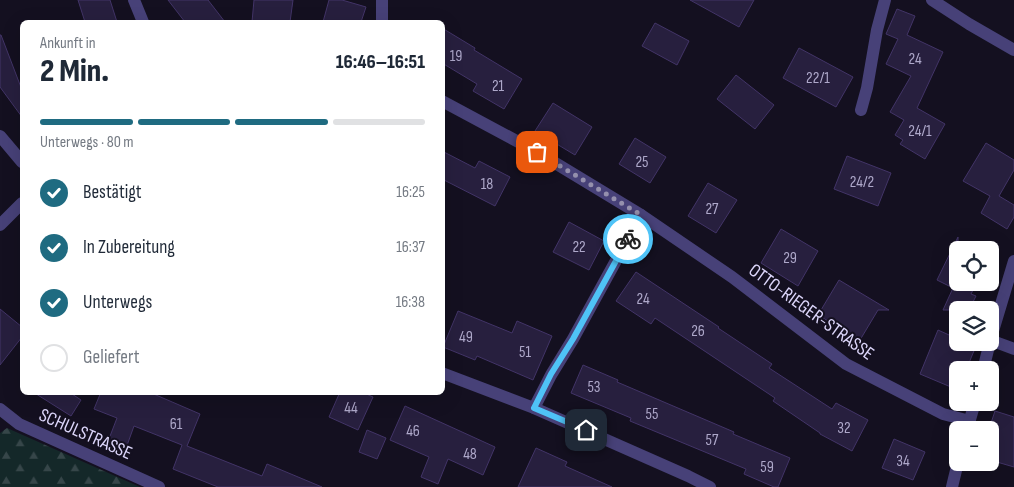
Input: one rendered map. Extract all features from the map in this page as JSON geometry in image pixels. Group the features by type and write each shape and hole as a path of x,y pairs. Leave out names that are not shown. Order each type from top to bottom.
{"street":[{"path":"134,0 142,20"},
{"path":"382,0 382,20"},
{"path":"861,110 885,0"},
{"path":"932,0 1014,50"},
{"name":"OTTO-RIEGER-STRASSE","path":"445,104 537,152 641,215 732,277 846,364 958,421"},
{"path":"0,136 20,160"},
{"path":"0,225 20,205"},
{"path":"534,408 551,374 573,339 641,215"},
{"path":"999,311 1014,261"},
{"path":"999,344 1014,349"},
{"path":"445,374 534,408 710,487"},
{"name":"SCHULSTRASSE","path":"0,409 19,424 159,487"},
{"path":"952,487 956,471"}],"green space":[{"path":"7,428 140,487 0,487 0,433"}],"building":[{"path":"78,0 110,0 116,20 84,20"},
{"path":"168,0 208,0 223,20 183,20"},
{"path":"254,0 293,0 290,20 252,20"},
{"path":"329,0 342,0 366,7 362,20 324,20"},
{"path":"690,0 754,0 739,27"},
{"path":"897,9 915,16 907,35 943,52 917,108 945,124 925,159 900,144 903,140 895,135 904,120 890,112 911,76 886,64 898,39 886,34"},
{"path":"655,23 689,41 677,65 642,46"},
{"path":"445,30 522,79 504,109 473,91 477,84 445,65"},
{"path":"1,35 20,85 20,114 0,87"},
{"path":"799,48 853,77 836,107 783,78"},
{"path":"736,75 774,105 755,129 717,99"},
{"path":"553,103 592,127 575,155 535,131"},
{"path":"635,138 666,157 650,183 619,164"},
{"path":"986,143 1014,160 1014,170 999,196 1014,205 1014,217 1007,229 981,213 990,196 963,181"},
{"path":"445,153 475,168 479,161 510,177 495,206 445,181"},
{"path":"847,156 891,173 878,206 834,189"},
{"path":"708,183 737,200 716,233 688,216"},
{"path":"569,222 604,241 589,270 553,252"},
{"path":"781,229 818,251 798,286 761,263"},
{"path":"949,255 949,286 937,280"},
{"path":"636,272 772,364 769,368 832,409 836,403 868,420 852,451 820,434 773,401 775,398 655,318 651,324 616,301"},
{"path":"839,280 889,310 878,310 860,340 818,315"},
{"path":"952,291 972,291 971,294 976,296 974,301 949,301 949,310 943,310"},
{"path":"0,309 20,325 20,340 0,365"},
{"path":"458,311 512,333 517,321 552,336 533,380 477,356 475,360 445,348 445,342"},
{"path":"938,330 949,335 949,351 974,351 970,361 949,361 949,386 920,374"},
{"path":"583,365 618,380 617,382 790,458 778,487 744,474 746,469 630,421 631,418 571,393"},
{"path":"38,395 74,395 81,400 71,416"},
{"path":"100,395 156,395 200,414 187,446 262,476 267,464 322,487 218,487 173,469 182,445 134,426 125,451 107,444 117,418 94,409"},
{"path":"339,395 369,395 373,397 358,430 329,417"},
{"path":"405,406 495,447 483,475 448,459 438,484 421,477 429,457 390,440"},
{"path":"995,411 1014,417 1014,467 999,463 999,421 992,421"},
{"path":"367,430 386,438 377,459 359,452"},
{"path":"894,439 925,452 913,480 882,468"},
{"path":"536,448 567,462 565,466 612,487 518,487"}],"way so far":[{"path":"537,152 641,215 628,239"}],"route":[{"path":"586,430 534,408 551,374 573,339 628,239"}]}
